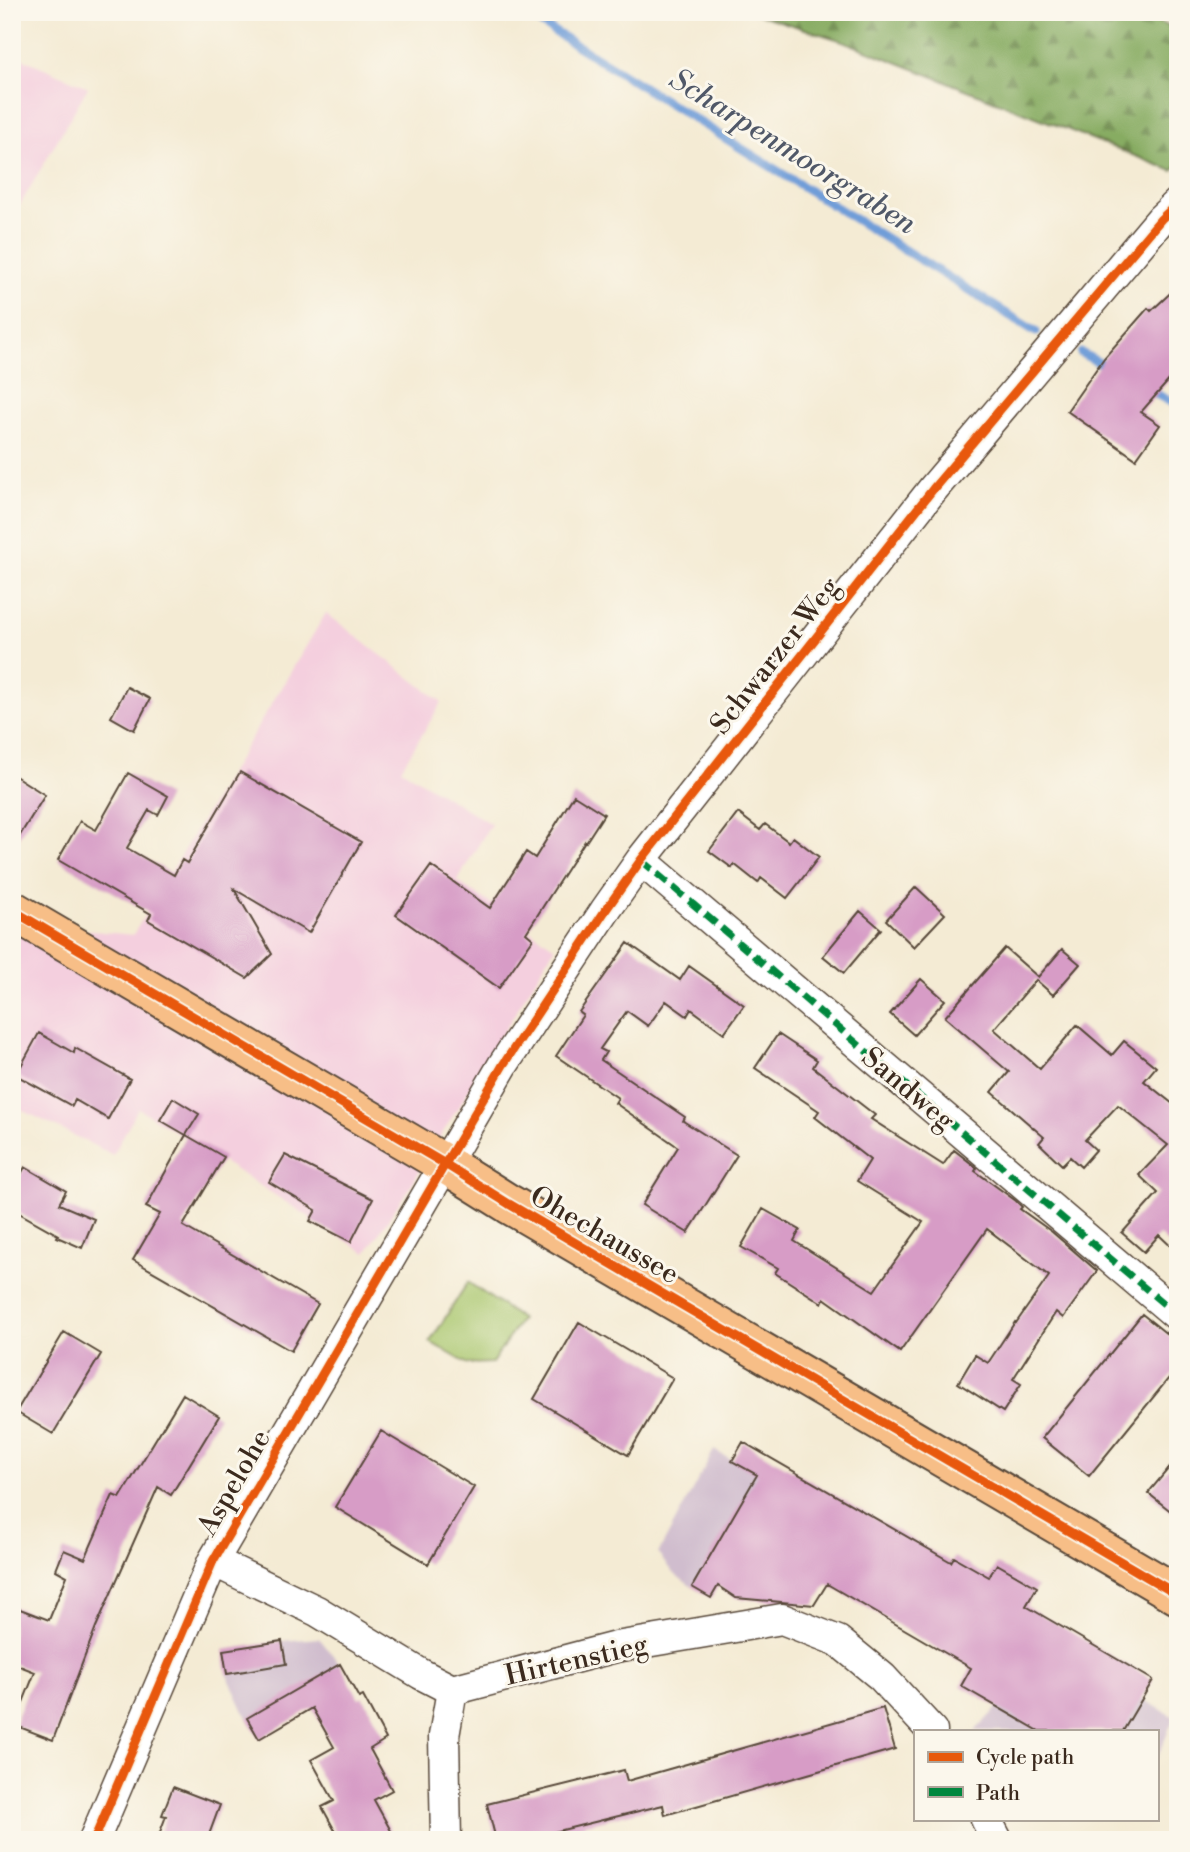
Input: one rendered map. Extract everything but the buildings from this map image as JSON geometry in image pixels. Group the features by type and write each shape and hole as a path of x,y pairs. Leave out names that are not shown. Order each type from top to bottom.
{"main road":[{"name":"Ohechaussee","path":"12,910 1178,1595"}],"street":[{"name":"Schwarzer Weg","path":"446,1164 503,1065 642,860 933,489 1161,219 1178,203"},
{"name":"Sandweg","path":"642,860 1178,1316"},
{"name":"Aspelohe","path":"94,1840 212,1561 446,1164"},
{"path":"212,1561 317,1611 452,1690 444,1736 446,1840"},
{"name":"Hirtenstieg","path":"452,1690 615,1647 782,1619 838,1641 883,1677 931,1730"},
{"path":"987,1820 998,1840"}],"shaded area":[{"path":"12,54 88,87 12,219"},
{"path":"326,613 442,702 401,769 491,824 457,881 555,947 413,1182 366,1253 138,1108 113,1155 12,1105 12,923 133,935"},
{"path":"714,1450 1174,1717 1158,1757 1158,1730 976,1730 998,1707 1021,1669 740,1505 692,1587 673,1573 658,1554"},
{"path":"319,1638 340,1664 247,1718 227,1674 286,1664 282,1641"}],"green space":[{"path":"751,12 1133,12 1178,30 1178,166 1173,171 843,41"},
{"path":"468,1282 521,1319 492,1363 468,1364 430,1342"}],"waterway":[{"name":"Scharpenmoorgraben","path":"523,12 1036,332"},
{"name":"Scharpenmoorgraben","path":"1081,353 1109,368"},
{"name":"Scharpenmoorgraben","path":"1149,390 1178,406"}],"marked path":[{"path":"641,860 1178,1316"}],"cycle path":[{"path":"94,1840 213,1561 503,1065 641,860 933,489 1161,219 1178,203"},
{"path":"12,910 1178,1595"}]}
